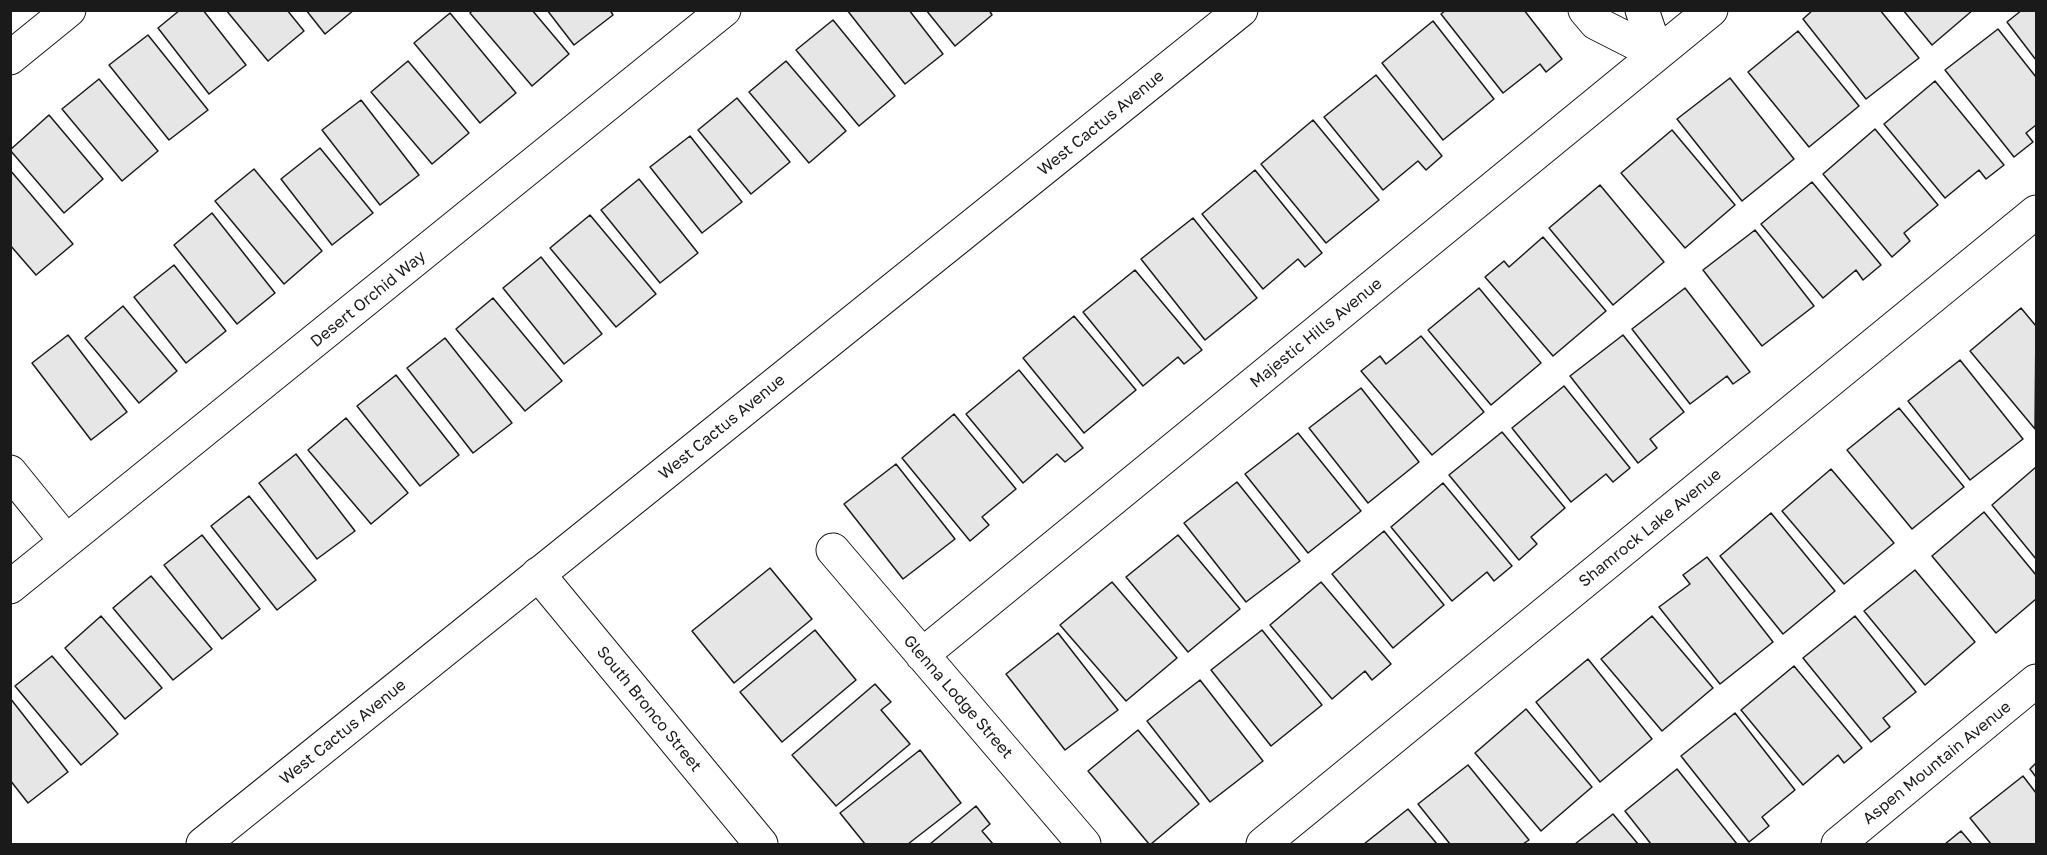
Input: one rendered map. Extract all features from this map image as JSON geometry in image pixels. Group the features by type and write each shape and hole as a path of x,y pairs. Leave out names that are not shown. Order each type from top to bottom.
{"street":[{"path":"10,58 69,10"},
{"name":"Desert Orchid Way","path":"10,587 724,10"},
{"name":"West Cactus Avenue","path":"203,844 1241,10"},
{"path":"1585,10 1596,23 1657,54"},
{"path":"1642,10 1657,54"},
{"name":"Majestic Hills Avenue","path":"922,655 1711,10"},
{"name":"Shamrock Lake Avenue","path":"1263,844 2037,212"},
{"path":"10,472 66,541"},
{"name":"Glenna Lodge Street","path":"833,550 1084,844"},
{"name":"South Bronco Street","path":"538,574 761,844"},
{"name":"Aspen Mountain Avenue","path":"1838,844 2037,681"}],"building":[{"path":"180,10 203,10 246,65 209,94 158,28"},
{"path":"226,10 287,10 304,31 268,61"},
{"path":"306,10 354,10 325,34"},
{"path":"473,10 532,10 569,54 532,86 470,13"},
{"path":"547,10 610,10 613,15 574,45"},
{"path":"847,10 909,10 943,54 905,84"},
{"path":"926,10 989,10 992,15 955,46"},
{"path":"1446,10 1524,10 1562,59 1546,72 1540,64 1503,93 1441,14"},
{"path":"1813,10 1880,10 1919,58 1866,99 1803,19"},
{"path":"1903,10 1973,10 1932,45"},
{"path":"2022,10 2036,10 2036,60 2007,22"},
{"path":"450,13 516,93 480,123 414,43"},
{"path":"833,20 895,96 859,126 796,50"},
{"path":"1433,21 1494,99 1443,140 1382,63"},
{"path":"1998,29 2036,77 2036,125 2026,133 2033,142 2014,157 1945,70"},
{"path":"1798,31 1859,106 1809,147 1748,72"},
{"path":"148,35 208,110 169,140 109,65"},
{"path":"408,61 469,133 432,164 371,92"},
{"path":"786,61 846,131 809,163 749,92"},
{"path":"1376,75 1442,156 1426,170 1418,161 1383,190 1324,117"},
{"path":"1730,78 1794,159 1742,201 1677,119"},
{"path":"99,79 158,151 122,181 62,109"},
{"path":"1935,81 2004,165 1986,179 1979,170 1945,198 1884,124"},
{"path":"737,98 790,162 751,194 698,130"},
{"path":"361,100 419,175 380,205 322,130"},
{"path":"49,115 103,179 64,213 10,150"},
{"path":"1313,120 1379,200 1326,243 1261,164"},
{"path":"1875,129 1938,205 1904,233 1910,241 1892,257 1823,174"},
{"path":"1672,130 1735,205 1685,248 1621,173"},
{"path":"690,136 742,202 702,233 650,167"},
{"path":"320,148 373,213 332,245 281,179"},
{"path":"254,169 322,251 284,284 215,201"},
{"path":"10,170 73,244 36,275 10,245"},
{"path":"1255,170 1322,253 1305,267 1298,259 1263,289 1202,214"},
{"path":"639,179 698,253 660,283 601,210"},
{"path":"1812,182 1881,265 1863,280 1856,270 1823,298 1761,224"},
{"path":"1600,185 1664,262 1613,305 1549,228"},
{"path":"212,213 275,293 237,324 174,245"},
{"path":"590,215 656,294 616,327 550,248"},
{"path":"1193,218 1257,298 1205,340 1141,259"},
{"path":"1755,230 1814,306 1762,346 1703,270"},
{"path":"1543,237 1606,311 1553,356 1485,277 1504,261 1509,267"},
{"path":"541,257 602,334 564,364 503,288"},
{"path":"174,265 226,331 186,363 134,297"},
{"path":"1135,270 1202,350 1184,364 1178,357 1143,386 1083,312"},
{"path":"1479,288 1541,363 1491,405 1428,330"},
{"path":"1685,288 1750,372 1733,384 1727,376 1690,404 1632,329"},
{"path":"493,298 562,381 525,411 456,329"},
{"path":"123,306 177,371 139,403 85,338"},
{"path":"2021,308 2036,326 2035,429 1970,351"},
{"path":"1074,316 1136,390 1084,433 1023,358"},
{"path":"68,335 127,412 91,440 32,363"},
{"path":"1623,335 1684,412 1650,439 1657,448 1638,463 1570,376"},
{"path":"1421,336 1484,412 1432,455 1361,371 1380,356 1386,364"},
{"path":"445,338 512,423 473,453 407,368"},
{"path":"1960,360 2023,439 1970,480 1908,401"},
{"path":"1019,370 1083,448 1065,462 1057,454 1023,483 966,414"},
{"path":"396,375 459,455 420,486 357,406"},
{"path":"1564,386 1630,468 1613,482 1606,474 1571,502 1512,428"},
{"path":"1361,388 1419,462 1368,503 1309,428"},
{"path":"1899,408 1964,487 1912,529 1847,450"},
{"path":"954,414 1016,489 982,517 989,525 970,541 902,458"},
{"path":"346,418 408,493 371,524 308,450"},
{"path":"1502,432 1565,508 1531,537 1537,544 1519,560 1449,475"},
{"path":"1298,433 1361,511 1308,553 1245,474"},
{"path":"296,454 355,531 317,559 259,483"},
{"path":"896,464 955,539 903,579 844,504"},
{"path":"2036,467 2036,559 1992,505"},
{"path":"1831,469 1894,543 1844,584 1782,511"},
{"path":"1237,482 1300,561 1246,602 1184,523"},
{"path":"1443,483 1512,566 1494,581 1487,572 1452,601 1391,527"},
{"path":"249,496 316,580 277,610 211,526"},
{"path":"1984,512 2036,575 2036,599 1996,633 1932,556"},
{"path":"1771,513 1835,591 1783,634 1720,556"},
{"path":"1384,531 1444,605 1393,648 1332,574"},
{"path":"202,535 260,609 222,639 164,565"},
{"path":"1178,535 1240,609 1188,652 1126,577"},
{"path":"1707,557 1773,642 1720,684 1659,607 1690,584 1683,575"},
{"path":"770,568 812,619 734,683 692,631"},
{"path":"1915,570 1975,642 1925,685 1864,611"},
{"path":"151,576 212,649 173,680 113,608"},
{"path":"1112,582 1177,658 1126,701 1060,625"},
{"path":"1321,582 1391,664 1372,680 1365,671 1332,699 1270,625"},
{"path":"101,616 162,688 125,719 65,648"},
{"path":"1652,616 1713,688 1662,731 1601,659"},
{"path":"1855,616 1916,692 1883,718 1890,727 1871,742 1803,658"},
{"path":"815,630 856,680 782,742 740,692"},
{"path":"1262,630 1322,705 1271,746 1211,670"},
{"path":"1058,633 1118,710 1065,750 1006,674"},
{"path":"52,656 118,734 81,765 15,686"},
{"path":"1588,659 1652,739 1600,782 1536,702"},
{"path":"1794,666 1862,748 1844,763 1838,755 1803,785 1741,710"},
{"path":"1200,680 1263,761 1210,802 1147,721"},
{"path":"875,684 891,702 881,710 910,744 836,806 792,755"},
{"path":"10,698 68,772 28,803 10,780"},
{"path":"1526,709 1592,787 1541,831 1475,753"},
{"path":"1735,713 1795,790 1762,817 1769,826 1749,842 1681,756"},
{"path":"1138,730 1199,804 1151,844 1088,771"},
{"path":"920,750 961,803 908,844 865,844 840,813"},
{"path":"2036,763 2036,777 2030,769"},
{"path":"1468,765 1529,840 1523,844 1450,844 1418,804"},
{"path":"1677,769 1737,844 1651,844 1625,811"},
{"path":"2023,776 2036,793 2036,844 1991,844 1970,818"},
{"path":"976,806 990,824 982,831 993,844 930,844"},
{"path":"1408,809 1437,844 1364,844"},
{"path":"1613,814 1638,844 1575,844"},
{"path":"1961,831 1972,844 1945,844"}]}
